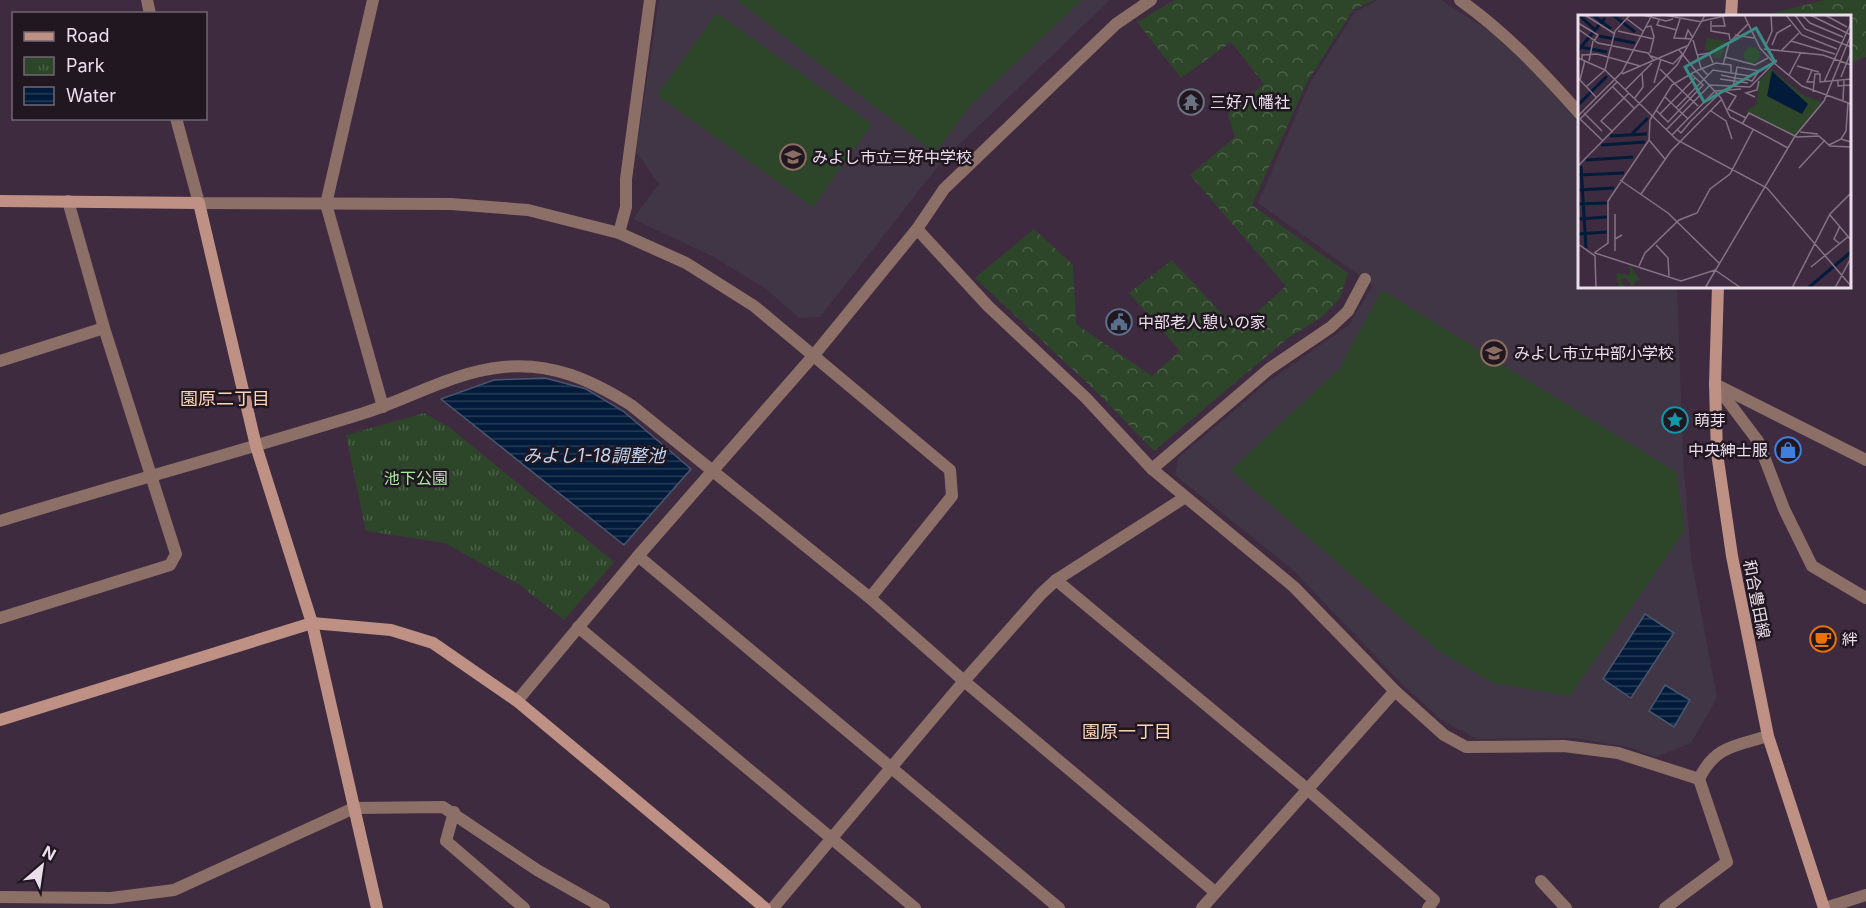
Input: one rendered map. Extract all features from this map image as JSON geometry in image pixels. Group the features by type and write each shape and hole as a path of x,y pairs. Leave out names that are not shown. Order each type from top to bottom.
{"street":[{"path":"374,0 326,204 383,407"},
{"path":"619,233 626,207 626,179 650,0"},
{"path":"517,700 638,556 814,355 918,229 944,189 981,151 1116,24 1151,0"},
{"path":"1460,0 1497,27 1536,64 1578,112"},
{"path":"1731,15 1732,0"},
{"path":"177,120 199,203 256,446 312,623 377,908"},
{"path":"0,201 451,204 528,210 619,233 686,263 754,306 950,470 953,480 952,496 870,598"},
{"path":"0,618 170,565 176,555 104,328 68,201"},
{"path":"918,229 960,278 1044,361 1086,398 1152,469 1184,498 1294,587 1395,691 1444,735 1466,747 1564,746 1618,753 1699,779"},
{"path":"1152,469 1269,369 1331,327 1348,312 1365,279"},
{"name":"和合豊田線","path":"1718,288 1715,384 1717,453 1732,556 1768,736 1825,908"},
{"path":"0,361 104,328"},
{"path":"0,521 383,407 464,374 504,366 549,369 593,381 631,405 870,598 964,681 1215,892"},
{"path":"1715,384 1866,460"},
{"path":"1715,384 1758,441 1784,509 1812,566 1866,598"},
{"path":"773,908 964,681 1041,594 1056,580 1184,498"},
{"path":"638,556 1059,908"},
{"path":"1056,580 1306,788 1434,900 1428,908"},
{"path":"0,720 312,623 391,630 433,643 517,700 765,908"},
{"path":"578,627 915,908"},
{"path":"1202,908 1306,788 1395,691"},
{"path":"1665,908 1727,862 1699,779 1707,763 1719,751 1768,736"},
{"path":"0,897 111,898 174,890 354,808 443,807 537,870 604,908"},
{"path":"453,813 446,841 524,908"},
{"path":"1541,881 1566,908"},
{"path":"1825,908 1866,895"}],"shaded area":[{"name":"みよし市立三好中学校","path":"659,0 1110,0 942,161 820,317 799,318 766,289 714,257 633,219 659,184 636,152"},
{"name":"みよし市立中部小学校","path":"1378,0 1441,0 1489,31 1532,69 1578,123 1578,288 1677,288 1683,458 1691,558 1717,698 1691,743 1656,757 1629,747 1575,738 1477,739 1440,719 1402,684 1292,569 1175,475 1178,458 1269,381 1349,325 1373,285 1258,203 1309,85 1355,12"}],"green space":[{"path":"737,0 1082,0 970,106 935,153"},
{"path":"1175,0 1374,0 1353,10 1307,82 1252,205 1348,273 1340,298 1322,317 1288,338 1154,451 1097,392 975,278 1034,229 1073,265 1076,324 1152,376 1180,351 1129,293 1172,260 1237,330 1286,286 1190,175 1235,137 1228,114 1264,84 1231,42 1181,78 1137,22"},
{"path":"1825,0 1866,0 1866,57 1851,63 1851,15 1773,15 1773,13"},
{"path":"717,13 872,124 813,207 657,95"},
{"path":"1382,290 1676,472 1685,530 1570,696 1493,683 1439,651 1231,470 1339,369"},
{"name":"池下公園","path":"424,413 449,427 614,562 564,620 520,585 445,543 366,531 346,435"}],"water":[{"name":"みよし1-18調整池","path":"545,378 586,389 623,411 691,469 624,545 441,399 494,380"},
{"path":"1645,614 1674,633 1631,698 1603,679"},
{"path":"1665,685 1690,700 1674,727 1649,711"}],"place":[{"name":"三好八幡社","path":"1191,102"},
{"name":"みよし市立三好中学校","path":"793,157"},
{"name":"中部老人憩いの家","path":"1119,322"},
{"name":"みよし市立中部小学校","path":"1494,353"},
{"name":"萌芽","path":"1675,420"},
{"name":"中央紳士服","path":"1788,450"},
{"name":"絆","path":"1823,639"}],"district":[{"name":"園原二丁目","path":"225,398"},
{"name":"園原一丁目","path":"1127,731"}]}
